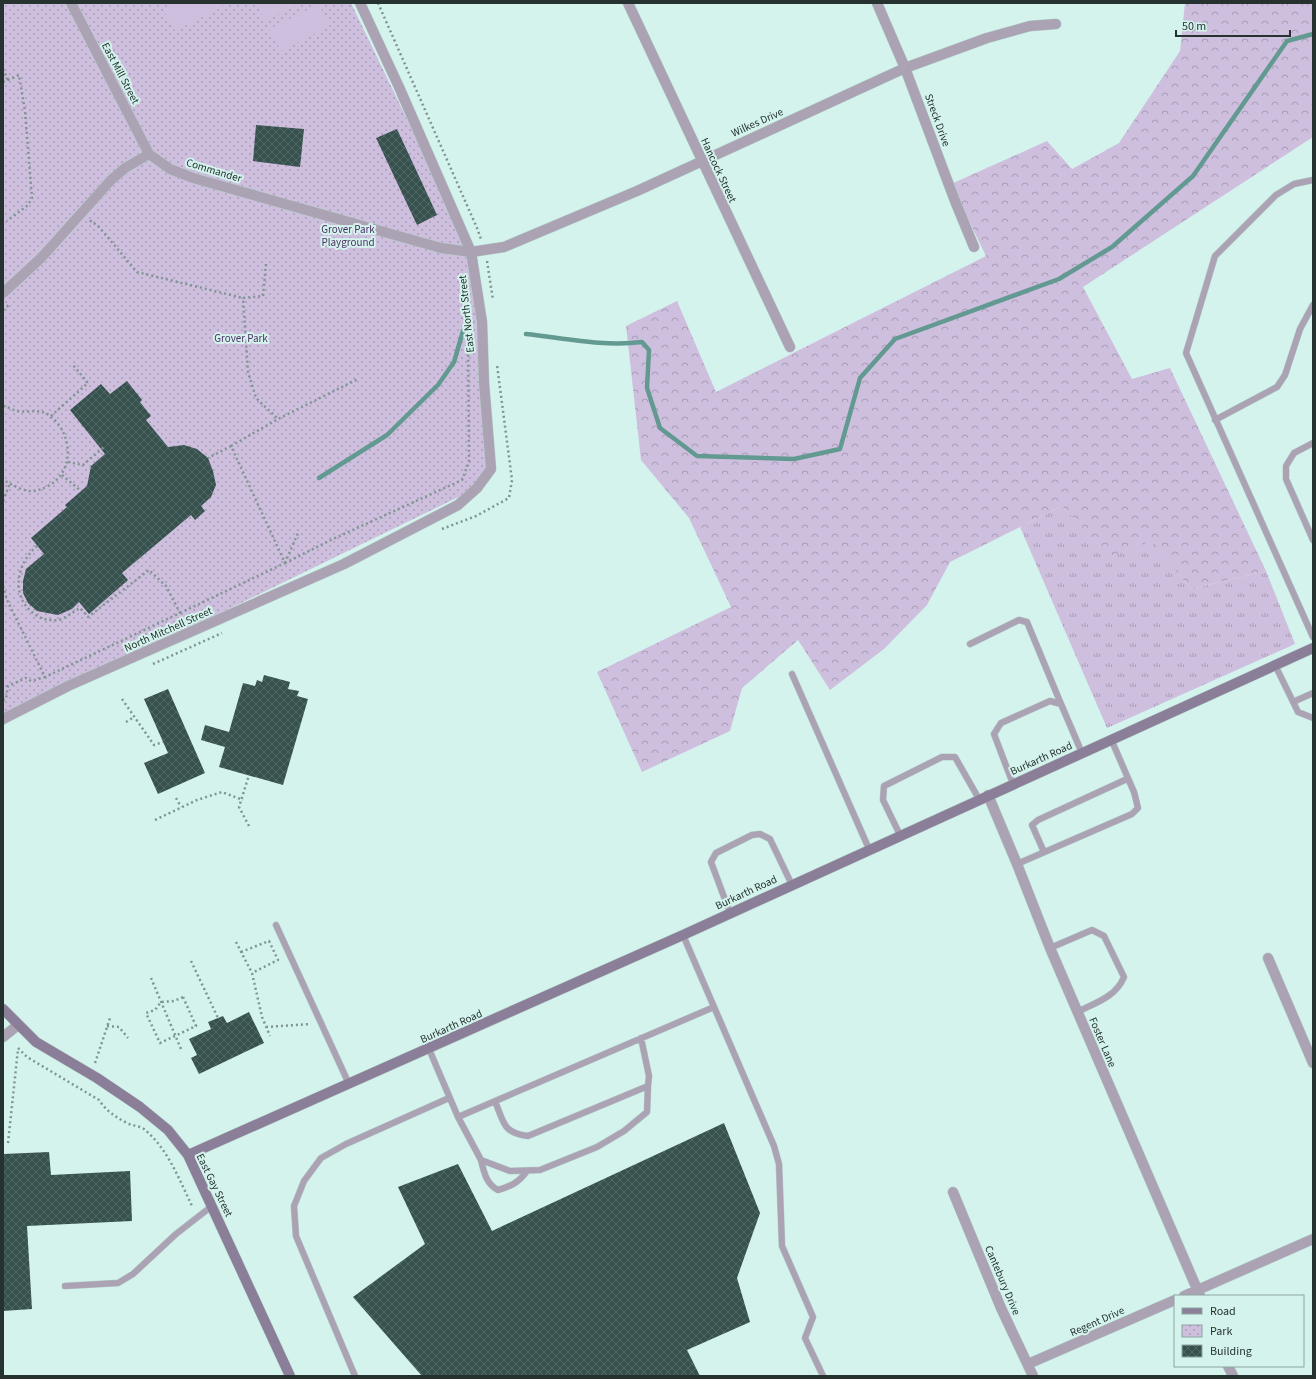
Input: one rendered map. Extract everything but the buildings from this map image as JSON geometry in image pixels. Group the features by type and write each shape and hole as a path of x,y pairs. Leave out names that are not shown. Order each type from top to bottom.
{"main road":[{"name":"Burkarth Road","path":"188,1155 683,935 983,797 1313,648"},
{"name":"East Gay Street","path":"3,1009 36,1042 91,1074 140,1107 168,1130 188,1155 290,1376"}],"street":[{"name":"East Mill Street","path":"71,3 149,154"},
{"name":"East North Street","path":"344,564 458,505 477,488 491,469 484,383 482,322 471,252 399,87 360,3"},
{"name":"Hancock Street","path":"628,3 790,347"},
{"name":"Streck Drive","path":"877,3 905,68 955,201 974,246"},
{"name":"Wilkes Drive","path":"471,252 504,247 637,191 701,160 905,68 987,38 1030,26 1056,24"},
{"name":"Commander","path":"149,154 170,169 193,178 441,248 471,252"},
{"path":"3,293 41,258 111,180 126,168 149,154"},
{"name":"North Mitchell Street","path":"3,719 68,686 344,564"},
{"name":"Foster Lane","path":"983,797 1017,864 1077,1012 1198,1293"},
{"path":"1268,958 1313,1063"},
{"path":"3,1037 18,1025"},
{"name":"Cantebury Drive","path":"953,1192 1001,1308 1033,1376"},
{"path":"1198,1293 1313,1239"},
{"name":"Regent Drive","path":"1028,1364 1174,1300"},
{"path":"1228,1367 1233,1376"}],"lane":[{"path":"1313,180 1294,184 1276,195 1216,256 1186,353 1313,637"},
{"path":"1215,420 1277,387 1285,375 1300,329 1313,305"},
{"path":"1313,443 1294,453 1286,466 1286,479 1313,540"},
{"path":"970,644 1019,620 1027,622 1082,753"},
{"path":"1275,665 1298,712 1313,718"},
{"path":"792,674 869,850"},
{"path":"1293,702 1313,693"},
{"path":"1013,784 994,734 1001,723 1050,701 1061,704"},
{"path":"1017,864 1132,814 1138,808 1134,792 1127,779 1111,739"},
{"path":"900,835 883,800 884,786 942,757 955,757 983,797"},
{"path":"1044,852 1032,825 1038,820 1127,779"},
{"path":"730,913 711,862 716,853 752,835 760,834 770,840 792,885"},
{"path":"276,925 349,1084"},
{"path":"1050,948 1092,930 1104,936 1124,977 1120,987 1114,994 1077,1012"},
{"path":"683,935 774,1146 779,1164 782,1246 813,1316 805,1338 823,1376"},
{"path":"458,1118 714,1007"},
{"path":"481,1160 510,1171 540,1170 597,1147 624,1131 647,1112 649,1076 641,1038"},
{"path":"429,1049 458,1118 481,1160 485,1175 492,1187 498,1190 512,1186 520,1180 527,1170"},
{"path":"495,1101 505,1126 515,1134 528,1136 648,1086"},
{"path":"355,1376 296,1236 294,1206 304,1180 321,1158 346,1144 449,1098"},
{"path":"65,1286 118,1283 133,1274 176,1234 212,1206"}],"path":[{"path":"378,3 477,228 484,250 493,303"},
{"path":"3,69 8,80"},
{"path":"3,82 19,75 25,111 32,198 28,205 7,221"},
{"path":"98,227 137,272 243,298 262,296 266,264"},
{"path":"243,298 248,372 256,398 278,419"},
{"path":"3,700 6,699 8,686 26,678 31,681 45,677 333,539 462,480 469,462 468,339"},
{"path":"441,529 476,516 509,498 512,480 499,391 497,359"},
{"path":"51,416 88,383 74,365"},
{"path":"208,458 278,419 358,379"},
{"path":"3,406 17,411 38,411 51,416 65,438 68,449 68,462 62,475 53,484 40,491 30,492 3,480"},
{"path":"231,446 285,563"},
{"path":"68,462 83,465 104,447"},
{"path":"62,475 81,491"},
{"path":"3,501 10,483"},
{"path":"285,563 298,533"},
{"path":"37,546 26,558 18,582 20,596 26,608 38,617 50,621 61,620 80,608 88,617 149,570 166,586 180,613"},
{"path":"3,586 7,600 45,677"},
{"path":"153,664 229,630"},
{"path":"122,699 154,745 163,742"},
{"path":"126,722 134,717"},
{"path":"249,775 243,800 239,807 249,826"},
{"path":"155,820 181,807 222,792 243,800"},
{"path":"176,798 181,807"},
{"path":"241,952 269,941 278,960 252,973"},
{"path":"236,942 252,973 262,1017 270,1036"},
{"path":"190,961 218,1018"},
{"path":"151,978 181,1049"},
{"path":"183,997 196,1026 160,1044 146,1013 155,1010 161,1002 174,1001 183,997"},
{"path":"91,1074 110,1018"},
{"path":"266,1027 311,1024"},
{"path":"107,1026 119,1027 128,1038"},
{"path":"8,1143 18,1048 27,1057 99,1100 104,1109 130,1124 142,1128 162,1148 192,1206"}],"green space":[{"name":"Grover Park","path":"3,3 351,3 471,252 491,469 477,488 3,719"},
{"path":"174,3 221,3 223,7 175,31 163,9"},
{"path":"256,3 301,3 265,21"},
{"path":"1185,3 1313,3 1313,137 1083,287 1132,379 1170,368 1266,571 1191,589 1152,541 1109,557 1062,506 950,562 927,605 884,649 830,690 798,640 742,688 730,731 642,772 597,672 731,607 689,518 641,460 626,326 677,301 716,392 986,256 951,184 1047,141 1072,169 1119,143 1180,51"},
{"path":"319,4 330,26 281,51 269,29"},
{"path":"1062,506 1109,556 1152,540 1191,589 1266,571 1295,644 1107,728 1020,527"}],"waterway":[{"path":"526,334 599,343 642,342 649,350 647,388 660,428 697,456 794,459 840,449 860,378 895,339 1059,279 1112,247 1193,176 1287,41 1313,34"},
{"path":"319,478 387,435 438,385 454,362 463,331"}],"park label":[{"name":"Grover Park Playground","path":"348,235"}]}
